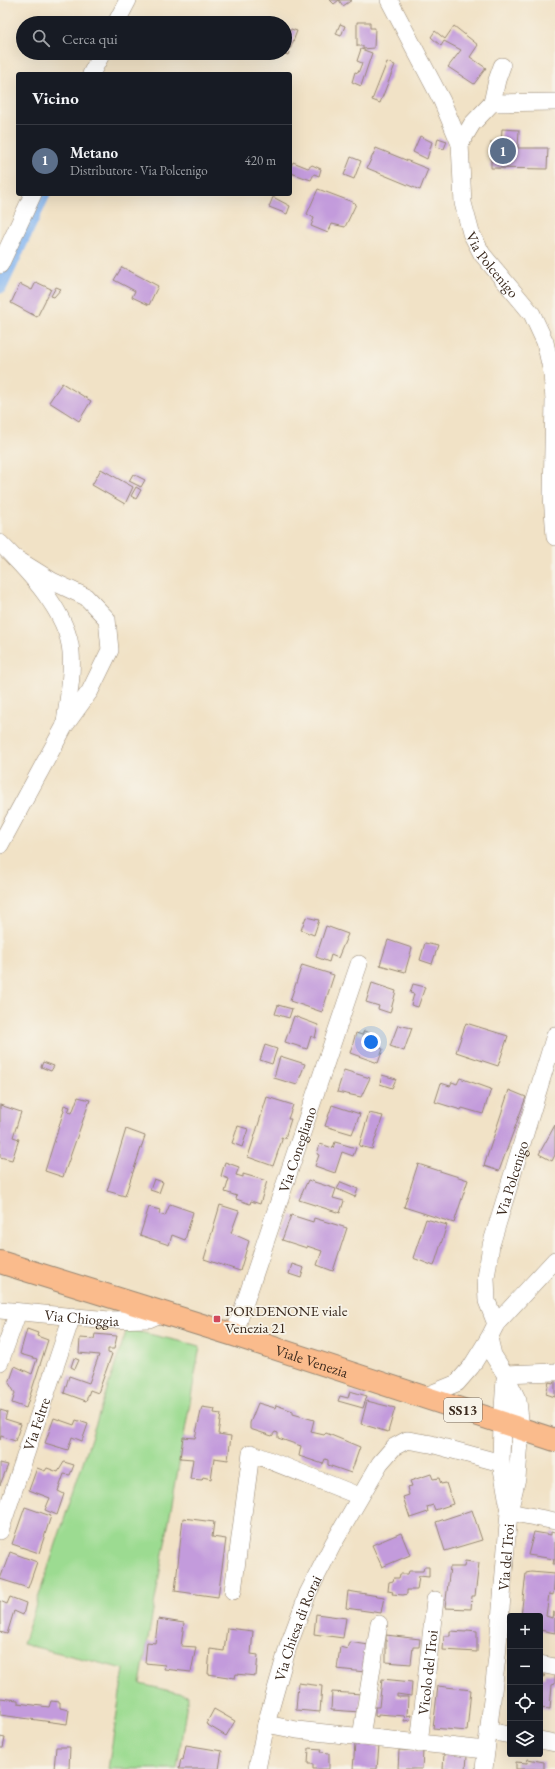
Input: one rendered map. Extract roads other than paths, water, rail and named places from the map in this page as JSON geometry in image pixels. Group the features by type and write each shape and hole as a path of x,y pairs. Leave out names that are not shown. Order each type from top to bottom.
{"main road":[{"name":"Viale Venezia","path":"0,1262 234,1335 555,1440"}],"street":[{"path":"120,16 128,0"},
{"name":"Via Polcenigo","path":"389,0 442,101 460,144 463,203 471,233 482,254 532,314 544,342 552,374 554,400 552,496 555,537"},
{"path":"92,72 98,60"},
{"path":"460,144 472,124 492,103 502,66"},
{"path":"492,103 555,102"},
{"path":"0,265 32,196"},
{"path":"0,543 45,592 62,622 71,650 72,675 64,727"},
{"path":"0,845 64,727 90,691 110,650 107,619 86,597 52,581 15,558"},
{"path":"52,604 59,594 67,588"},
{"name":"Via Conegliano","path":"234,1335 359,964"},
{"name":"Via Polcenigo","path":"512,1426 518,1401 505,1374 493,1355 493,1331 487,1301 486,1278 491,1245 555,1035"},
{"path":"423,1397 457,1383 471,1367 493,1331 555,1260"},
{"name":"Via Chioggia","path":"0,1310 108,1320 149,1319 163,1313"},
{"path":"0,1362 18,1312"},
{"name":"Via Feltre","path":"0,1531 72,1316"},
{"path":"505,1374 555,1372"},
{"name":"Via del Troi","path":"509,1512 501,1463 512,1426"},
{"name":"Via del Troi","path":"484,1769 488,1731 503,1658 509,1512 517,1478 512,1426"},
{"name":"Via Chiesa di Rorai","path":"257,1769 266,1724 288,1647 308,1593 380,1462 394,1447 407,1440 431,1444 501,1463"},
{"path":"234,1591 251,1453 360,1496"},
{"name":"Via del Troi","path":"509,1512 555,1521"},
{"name":"Vicolo del Troi","path":"419,1744 435,1600"},
{"path":"361,1737 379,1624"},
{"path":"543,1665 555,1667"},
{"path":"266,1724 297,1730 486,1750"},
{"path":"488,1731 507,1734"},
{"path":"543,1741 555,1743"}],"waterway":[{"path":"0,286 42,196"}],"place":[{"name":"Metano","path":"503,151"},
{"name":"PORDENONE viale Venezia 21","path":"217,1319"}]}
